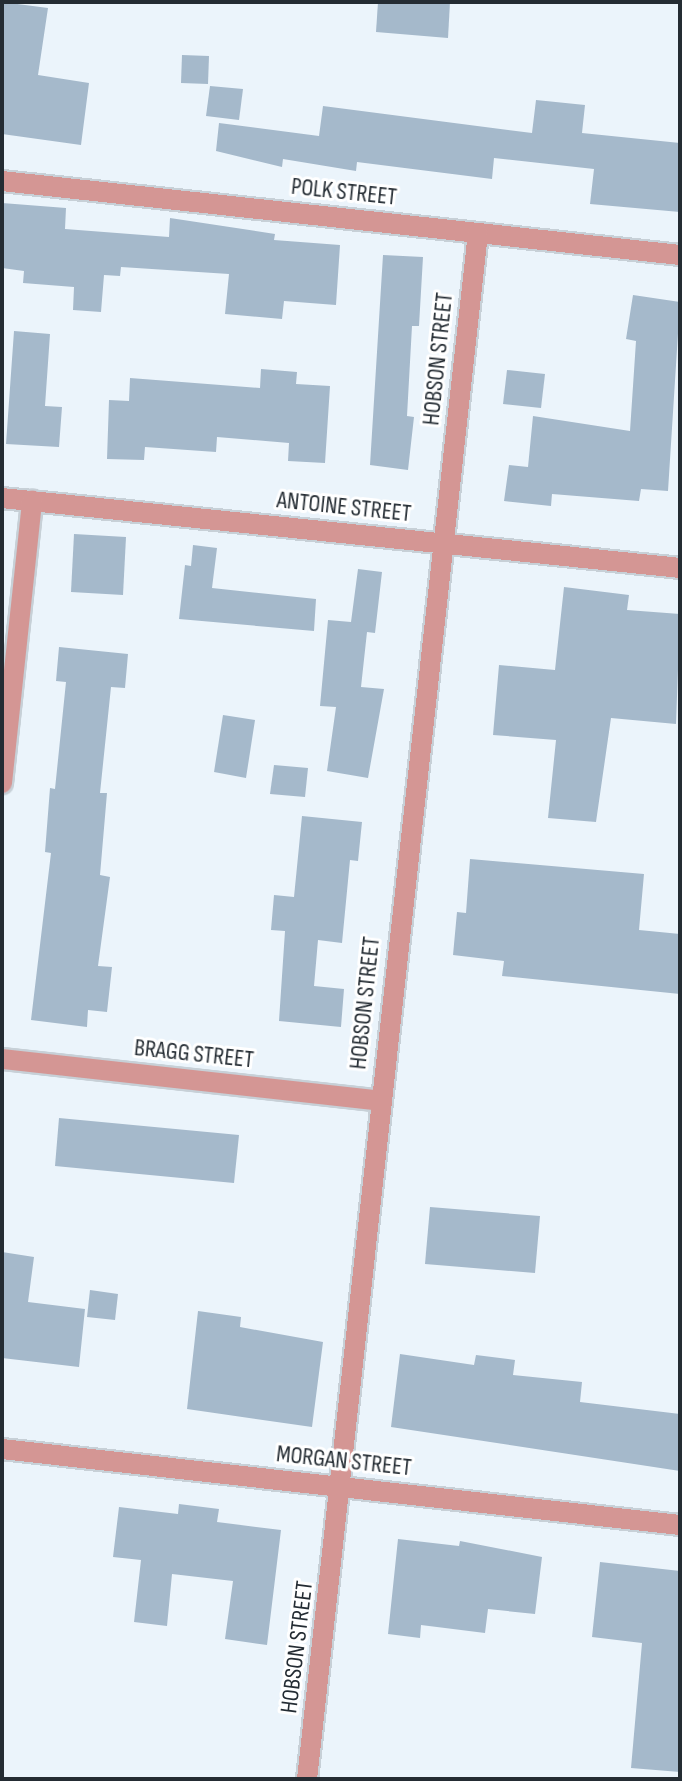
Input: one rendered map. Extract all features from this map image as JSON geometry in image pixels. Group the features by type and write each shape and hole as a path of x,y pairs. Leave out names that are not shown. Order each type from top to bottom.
{"street":[{"name":"POLK STREET","path":"2,181 680,255"},
{"name":"HOBSON STREET","path":"307,1779 343,1487 380,1101 478,233"},
{"name":"ANTOINE STREET","path":"2,498 680,568"},
{"path":"2,783 32,501"},
{"name":"BRAGG STREET","path":"2,1059 380,1101"},
{"name":"MORGAN STREET","path":"2,1449 680,1525"}],"building":[{"path":"2,2 48,8 38,75 89,83 81,145 2,134"},
{"path":"378,2 450,2 448,38 376,32"},
{"path":"182,55 209,56 208,84 181,83"},
{"path":"210,86 243,89 239,120 206,116"},
{"path":"536,100 585,105 582,133 680,143 680,212 590,204 594,169 494,158 492,179 357,162 356,171 283,159 282,167 216,151 219,123 319,136 323,106 532,133"},
{"path":"2,203 66,208 65,229 169,237 170,218 275,234 274,240 340,245 336,305 284,301 282,319 225,314 229,274 121,267 120,276 104,275 101,312 73,310 74,287 23,283 24,271 2,268"},
{"path":"383,255 423,257 419,326 412,326 407,416 414,417 408,470 370,465"},
{"path":"633,295 680,302 668,491 641,489 639,501 552,494 551,506 504,501 509,465 528,467 533,416 630,431 636,341 626,339"},
{"path":"14,331 50,334 45,406 62,407 59,447 6,444"},
{"path":"261,369 297,372 296,384 330,386 325,463 288,461 289,443 217,437 216,452 145,447 144,460 107,459 109,400 129,401 130,378 260,388"},
{"path":"507,370 545,374 541,408 503,404"},
{"path":"74,534 126,537 123,595 71,592"},
{"path":"193,545 217,548 212,588 316,599 314,631 179,619 185,565 191,566"},
{"path":"358,569 382,572 375,633 367,632 361,687 384,689 368,778 327,771 336,707 320,706 328,620 351,622"},
{"path":"564,587 629,595 627,610 680,614 676,724 611,718 596,822 548,818 556,740 493,735 499,665 555,670"},
{"path":"59,647 128,654 125,688 111,687 100,793 107,793 100,875 110,877 98,966 112,967 107,1012 88,1010 87,1027 31,1020 51,853 45,852 50,788 55,789 66,682 56,681"},
{"path":"223,715 255,720 246,778 214,772"},
{"path":"274,765 308,768 305,797 270,794"},
{"path":"302,816 362,822 358,861 350,860 342,943 318,940 314,986 344,989 341,1027 279,1021 285,931 271,930 274,895 294,897"},
{"path":"470,859 644,874 639,930 680,934 680,994 502,976 504,961 453,955 457,912 466,913"},
{"path":"59,1118 239,1135 234,1183 55,1166"},
{"path":"430,1207 540,1216 535,1273 425,1264"},
{"path":"2,1252 34,1257 28,1302 85,1309 79,1367 2,1358"},
{"path":"90,1290 118,1294 115,1320 87,1317"},
{"path":"198,1311 241,1317 240,1327 323,1342 312,1427 187,1409"},
{"path":"400,1354 474,1365 476,1355 515,1360 513,1375 582,1382 580,1402 680,1414 680,1471 391,1427"},
{"path":"179,1504 219,1509 217,1522 281,1530 267,1645 225,1639 233,1581 172,1574 167,1626 134,1622 141,1560 113,1557 119,1507 178,1514"},
{"path":"398,1539 459,1546 460,1541 542,1557 535,1614 488,1609 485,1633 421,1625 420,1638 388,1634"},
{"path":"600,1562 680,1571 680,1772 631,1768 642,1643 592,1637"}]}
